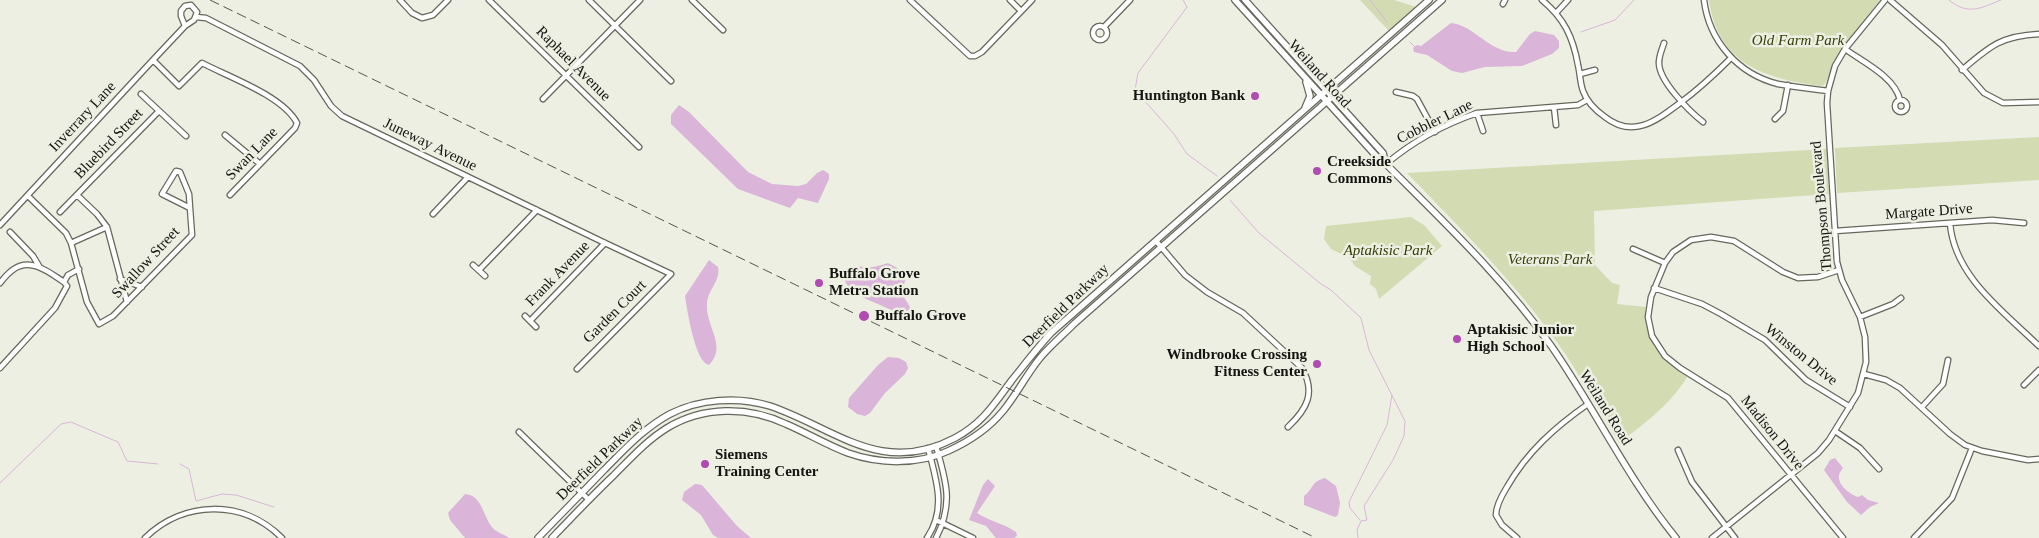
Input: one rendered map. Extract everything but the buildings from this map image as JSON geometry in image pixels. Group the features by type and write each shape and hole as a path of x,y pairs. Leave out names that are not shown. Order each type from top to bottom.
{"main road":[{"name":"Weiland Road","path":"1235,0 1378,158 1485,265 1514,297 1553,349 1646,496 1676,538"},
{"name":"Weiland Road","path":"1245,0 1383,153 1386,164"},
{"name":"Deerfield Parkway","path":"538,538 636,438 657,422 684,408 715,401 742,401 769,406 844,440 869,449 899,452 928,448 956,438 982,419 993,408 1021,369 1050,335 1429,0"},
{"name":"Deerfield Parkway","path":"552,538 656,435 685,419 717,411 738,411 770,417 847,452 863,457 893,461 938,455 970,439 996,419 1047,350 1442,0"},
{"path":"1303,111 1310,96 1304,77"}],"street":[{"path":"400,0 412,13 422,18 433,15 448,0"},
{"name":"Raphael Avenue","path":"489,0 639,147"},
{"path":"589,0 671,81"},
{"path":"543,99 640,0"},
{"path":"692,0 723,30"},
{"path":"910,0 970,56 982,52 1032,0"},
{"path":"1010,0 1022,11"},
{"path":"1104,27 1130,0"},
{"path":"1542,0 1556,13 1572,38 1582,88 1587,100 1611,122 1630,127 1652,123 1699,90 1731,58"},
{"path":"1556,13 1568,0"},
{"path":"1704,0 1711,28 1731,58 1742,67 1758,76 1788,85 1828,91"},
{"name":"Thompson Boulevard","path":"1712,538 1791,476 1823,448 1858,393 1864,374 1866,345 1860,317 1839,270 1827,104 1828,91 1835,66 1845,49 1885,0"},
{"path":"1890,0 1930,33 1979,89 1996,101 2013,103 2039,102"},
{"path":"186,26 180,14 183,7 189,5 194,7 197,12 196,17"},
{"name":"Inverrary Lane","path":"0,225 153,60 196,17"},
{"name":"Juneway Avenue","path":"196,17 206,18 300,66 314,80 331,106 342,116 605,244 671,274"},
{"path":"1962,70 1994,44 2002,40 2022,35 2039,34"},
{"path":"1664,43 1658,61 1659,67 1668,83 1690,112 1703,122"},
{"path":"1845,49 1882,76 1897,92 1900,100"},
{"name":"Swan Lane","path":"153,60 179,86 202,63 278,101 297,123 230,195"},
{"path":"1580,74 1596,70"},
{"path":"1775,119 1783,111 1788,85"},
{"path":"1396,92 1413,96 1417,99 1436,132"},
{"path":"140,94 186,136"},
{"name":"Cobbler Lane","path":"1386,164 1405,148 1477,113 1578,105 1587,100"},
{"path":"1554,107 1556,125"},
{"name":"Bluebird Street","path":"60,212 159,111"},
{"path":"1477,113 1483,131"},
{"path":"225,135 260,164"},
{"name":"Swallow Street","path":"79,269 87,302 99,324 113,316 192,235 189,194 180,172 177,171 162,194 190,208"},
{"path":"433,214 468,177"},
{"path":"77,195 107,227 127,302"},
{"path":"28,196 66,233 71,243 79,269 68,275 64,282"},
{"path":"479,270 537,210"},
{"name":"Margate Drive","path":"1835,231 2003,220 2024,223"},
{"path":"1950,223 1952,244 1970,277 2039,346"},
{"path":"71,243 107,227"},
{"path":"10,232 33,256 39,266"},
{"name":"Madison Drive","path":"1839,270 1818,277 1798,278 1783,272 1734,241 1711,237 1700,238 1685,243 1665,263 1654,288 1648,317 1652,336 1658,347 1672,363 1728,398 1843,538"},
{"path":"1156,241 1194,283 1243,314 1302,368 1307,377 1309,395 1304,408 1288,427"},
{"name":"Frank Avenue","path":"530,321 605,244"},
{"path":"1633,249 1665,263"},
{"path":"0,283 14,268 25,264 39,266 64,282 67,286 55,308 0,368"},
{"path":"473,264 485,276"},
{"name":"Garden Court","path":"577,369 671,274"},
{"path":"120,279 142,287"},
{"name":"Winston Drive","path":"1654,288 1702,304 1765,340 1806,380 1850,407"},
{"path":"1860,317 1893,304 1901,298"},
{"path":"525,316 536,327"},
{"path":"1922,407 1943,384 1948,360"},
{"path":"2024,385 2039,370"},
{"path":"1864,374 1894,384 1950,434 1972,448 2028,460 2039,459"},
{"path":"1517,538 1502,525 1496,515 1497,507 1504,491 1523,462 1547,435 1588,404"},
{"path":"1835,431 1860,448 1879,469"},
{"path":"519,432 589,500"},
{"path":"936,446 948,492 944,523 936,538"},
{"path":"927,538 936,520 940,493 928,448"},
{"path":"1914,538 1952,498 1972,448"},
{"path":"1678,450 1692,482 1735,538"},
{"path":"145,538 166,522 180,515 192,511 215,508 234,510 252,516 265,523 282,538"},
{"path":"936,520 973,538"}],"green space":[{"path":"1360,0 1394,0 1416,7 1389,31"},
{"name":"Old Farm Park","path":"1709,0 1880,0 1840,51 1826,82 1820,86 1800,83 1763,72 1747,64 1734,54 1722,40 1714,22"},
{"path":"2039,137 2039,180 1837,193 1835,148"},
{"name":"Veterans Park","path":"1827,149 1829,194 1594,211 1595,265 1612,283 1620,285 1617,304 1646,307 1648,329 1656,348 1662,356 1687,377 1665,405 1619,443 1575,369 1524,299 1506,277 1407,173"},
{"name":"Aptakisic Park","path":"1411,217 1424,225 1442,246 1379,299 1376,289 1370,284 1371,276 1355,266 1348,257 1331,249 1324,239 1326,226"}],"shaded area":[{"path":"1451,23 1467,29 1499,49 1507,51 1516,52 1530,34 1535,31 1554,35 1559,41 1559,48 1552,54 1522,66 1485,67 1462,73 1452,71 1427,55 1414,52 1413,48 1417,45 1421,46"},
{"path":"679,105 689,112 748,172 772,184 798,186 806,184 823,170 829,174 829,179 818,203 798,198 790,208 738,189 671,124 671,115"},
{"path":"709,260 718,267 718,276 707,303 709,320 716,343 714,358 709,365 704,362 696,346 685,296"},
{"path":"888,263 903,271 906,276 902,294 910,307 910,312 905,316 855,294 844,278 843,271 849,267 872,267"},
{"path":"888,357 899,358 906,362 908,368 905,374 885,393 870,413 865,416 857,414 848,407 849,398 878,365"},
{"path":"1835,458 1843,468 1839,474 1839,479 1845,489 1855,496 1862,495 1868,500 1879,503 1870,507 1861,515 1847,502 1824,470 1830,460"},
{"path":"1325,478 1336,486 1340,503 1338,515 1335,517 1304,505 1304,496 1314,484"},
{"path":"988,479 995,486 977,513 1016,532 1017,536 1014,538 996,538 986,526 969,520 983,485"},
{"path":"695,484 702,485 737,526 751,538 718,538 713,535 701,515 682,500 684,492"},
{"path":"465,494 471,495 479,502 493,529 509,538 465,538 450,520 448,513"}],"waterway":[{"path":"1183,0 1187,7 1138,73 1135,90 1174,134 1187,154 1217,176"},
{"path":"1370,0 1387,22"},
{"path":"1581,32 1615,20 1634,0"},
{"path":"1949,0 1962,8 1969,9 1981,8 2001,0"},
{"path":"1410,42 1415,47"},
{"path":"1230,200 1259,233 1321,284 1331,290 1361,318 1369,350 1405,421 1404,436 1393,460 1364,506 1367,520 1361,521 1357,530 1358,538"},
{"path":"1360,520 1350,508 1349,502 1387,425 1392,395"},
{"path":"0,483 61,424 71,422 118,442 127,461 158,464"},
{"path":"180,464 189,469 196,501 222,494 236,495 274,507"}],"railway":[{"path":"210,0 1316,538"}],"place":[{"name":"Huntington Bank","path":"1255,96"},
{"name":"Creekside Commons","path":"1317,171"},
{"name":"Buffalo Grove Metra Station","path":"819,283"},
{"name":"Buffalo Grove","path":"864,316"},
{"name":"Aptakisic Junior High School","path":"1457,339"},
{"name":"Windbrooke Crossing Fitness Center","path":"1317,364"},
{"name":"Siemens Training Center","path":"705,464"}]}
